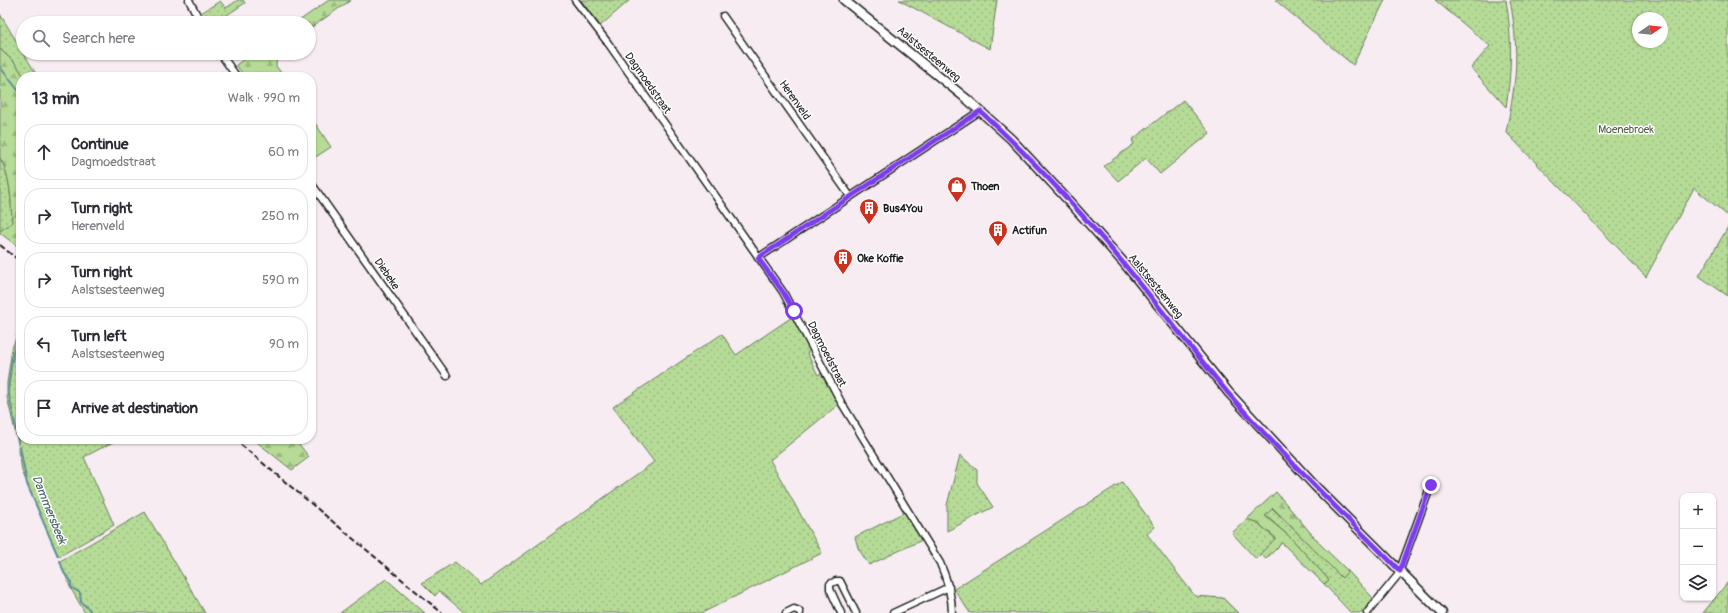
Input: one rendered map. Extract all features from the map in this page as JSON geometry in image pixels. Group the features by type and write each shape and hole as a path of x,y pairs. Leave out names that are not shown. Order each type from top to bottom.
{"main road":[{"name":"Aalstsesteenweg","path":"844,0 888,34 1011,139 1067,199 1124,264 1229,393 1315,486 1442,613"}],"street":[{"path":"189,0 198,16"},
{"name":"Dagmoedstraat","path":"575,0 608,43 791,305 841,402 940,562 951,595 952,613"},
{"name":"Herenveld","path":"723,16 850,196"},
{"path":"225,60 233,72"},
{"path":"758,258 980,111"},
{"name":"Diebeke","path":"316,190 447,376"},
{"path":"1367,613 1400,571 1431,485"},
{"path":"841,613 830,589 830,584 836,581 840,581 856,613"},
{"path":"893,613 949,587"},
{"path":"786,613 794,609 800,613"}],"green space":[{"path":"238,0 243,0 245,3 226,16 203,16 201,13 220,1 226,8"},
{"path":"329,0 351,0 316,24 316,16 306,16"},
{"path":"581,0 630,0 600,26"},
{"path":"899,0 997,0 990,49"},
{"path":"1275,0 1385,0 1353,65"},
{"path":"1435,0 1506,0 1510,54 1506,107 1471,68 1490,46"},
{"name":"Moenebroek","path":"1510,0 1728,0 1728,216 1694,188 1646,277 1506,132 1516,65 1515,32"},
{"path":"0,14 16,41 16,60 28,60 35,72 21,72 15,63 0,49"},
{"path":"0,49 15,63 21,72 16,72 16,245 0,233 0,231 12,223 11,198 8,181 4,165 0,158"},
{"path":"243,60 276,60 276,66 280,72 241,72 236,65"},
{"path":"1183,100 1210,133 1160,174 1146,158 1118,181 1104,166 1134,144 1132,140"},
{"path":"316,124 331,147 316,157"},
{"path":"0,158 4,165 8,181 11,198 12,223 0,231"},
{"path":"1728,227 1728,296 1699,276"},
{"path":"792,317 810,351 807,353 818,375 822,373 839,404 770,460 822,553 702,613 465,613 439,591 435,596 422,583 455,562 481,585 654,462 613,407 722,334 736,355"},
{"path":"16,338 16,435 7,397 7,383 12,348"},
{"path":"18,444 109,444 84,457 114,525 58,557 22,471"},
{"path":"259,444 299,444 309,457 292,470"},
{"path":"960,455 977,470 977,483 993,507 947,531 947,505"},
{"path":"1122,482 1155,527 1147,534 1195,596 1223,598 1238,613 970,613 954,589"},
{"path":"1276,492 1320,544 1348,571 1342,578 1273,508 1265,516 1290,537 1329,580 1324,584 1282,543 1266,559 1260,554 1276,538 1256,522 1247,519"},
{"path":"1272,508 1342,577 1348,571 1373,598 1362,613 1351,613 1324,584 1329,580 1290,537 1265,515"},
{"path":"145,512 205,613 85,613 70,587 60,561"},
{"path":"905,512 922,540 869,565 858,548 855,537"},
{"path":"1247,519 1256,522 1276,539 1256,559 1232,533"},
{"path":"386,579 425,613 340,613"},
{"path":"1728,582 1728,613 1703,613 1713,601 1716,601 1716,597"}],"waterway":[{"name":"Dammersbeek","path":"0,67 16,88"},
{"name":"Dammersbeek","path":"16,345 13,353 8,390 16,429"},
{"name":"Dammersbeek","path":"20,447 27,484 58,556"},
{"name":"Dammersbeek","path":"60,561 64,573 71,581 71,587 80,593 81,602 90,610 90,613"}],"railway":[{"path":"0,245 16,258"},
{"path":"240,444 442,613"}],"place":[{"name":"Thoen","path":"957,203"},
{"name":"Bus4You","path":"869,225"},
{"name":"Actifun","path":"998,247"},
{"name":"Oke Koffie","path":"843,275"}],"route":[{"path":"794,311 783,292 758,258 980,111 1011,139 1067,199 1124,264 1229,393 1315,486 1400,571 1431,485"}]}
